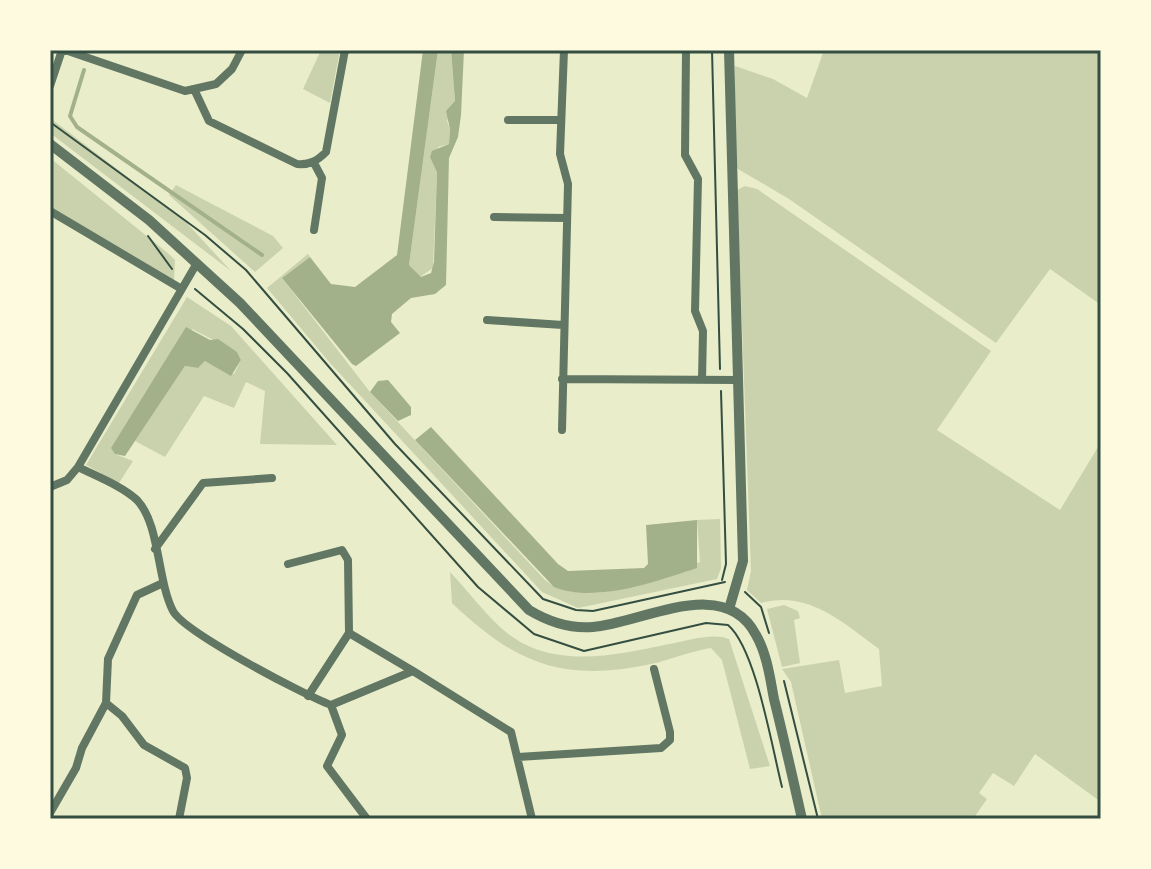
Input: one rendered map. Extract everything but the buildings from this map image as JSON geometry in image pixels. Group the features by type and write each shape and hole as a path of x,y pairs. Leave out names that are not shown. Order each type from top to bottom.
{"street":[{"path":"50,86 63,50 185,91 216,84 232,69 242,50"},
{"path":"194,89 205,115 216,125 297,164 314,163 326,152 345,50"},
{"path":"562,430 568,184 560,154 564,50"},
{"path":"686,50 685,155 698,179 695,311 703,331 702,380"},
{"path":"729,50 743,561 729,609"},
{"path":"508,120 561,120"},
{"path":"50,144 121,197 197,263 302,365 529,610 550,621 585,627 696,605 729,609 752,626 762,647 802,819"},
{"path":"314,163 322,178 314,230"},
{"path":"50,211 180,288"},
{"path":"494,217 567,218"},
{"path":"50,487 67,480 78,467 197,263"},
{"path":"487,320 563,325"},
{"path":"562,379 738,380"},
{"path":"78,467 136,500 146,515 173,612 181,621 308,696 331,705 413,671"},
{"path":"155,549 203,483 272,478"},
{"path":"288,564 342,550 348,560 349,633 308,696"},
{"path":"50,813 76,768 82,748 106,703 108,659 137,595 163,583"},
{"path":"349,633 511,732 532,819"},
{"path":"518,757 661,748 670,740 670,732 654,669"},
{"path":"106,703 122,716 144,745 185,768 187,778 179,819"},
{"path":"331,705 342,735 327,766 367,819"}],"path":[{"path":"50,122 205,235 276,301 395,444 543,599 576,610 593,611 722,581 726,564 712,50"},
{"path":"706,623 728,625 739,636 753,670 782,786"}],"shaded area":[{"path":"321,50 340,50 330,103 303,89"},
{"path":"423,50 438,50 409,265 421,277 431,273 434,262 437,172 430,157 432,151 449,144 446,111 455,101 451,50 464,50 458,137 449,158 446,285 435,294 411,298 392,314 391,322 400,333 356,366 282,278 310,257 331,284 355,287 397,255"},
{"path":"438,50 451,50 455,102 447,121 449,144 438,147 433,268 420,277 409,265"},
{"path":"824,50 1101,50 1101,305 1050,269 996,343 789,199 738,169 735,165 735,66 773,79 807,98"},
{"path":"50,118 184,220 231,271 50,133"},
{"path":"50,158 175,260 174,282 50,211"},
{"path":"176,185 273,236 283,248 255,272 169,195"},
{"path":"745,186 757,189 991,351 937,430 1060,510 1101,442 1101,802 1035,754 1014,786 993,773 979,793 987,799 973,819 822,819 791,682 782,669 839,660 845,693 882,686 879,649 824,611 795,601 761,603 747,590 751,571 737,190"},
{"path":"308,254 310,257 282,278 370,392 545,580 562,589 581,593 622,589 643,583 700,562 697,520 720,519 721,568 717,579 578,608 542,592 330,363 267,288"},
{"path":"187,297 231,326 337,445 260,444 265,391 246,382 234,408 204,396 165,457 135,441 185,366 198,368 205,361 234,374 241,360 237,352 192,329 115,454 133,461 119,483 86,465"},
{"path":"186,327 210,340 218,339 237,352 241,360 231,376 205,361 198,368 185,366 125,456 115,454 111,448"},
{"path":"388,380 411,407 411,415 398,421 370,392 378,381"},
{"path":"431,427 558,564 568,571 644,568 648,564 646,525 697,520 697,568 607,592 570,592 554,587 415,440"},
{"path":"450,572 500,627 518,641 538,650 559,655 603,655 699,638 715,636 729,639 770,766 750,769 722,660 711,648 624,669 595,671 545,664 499,642 452,603"},
{"path":"784,605 798,611 800,618 794,620 800,663 782,667 767,609"}],"waterway":[{"path":"84,70 70,116 77,127 262,255"}]}
